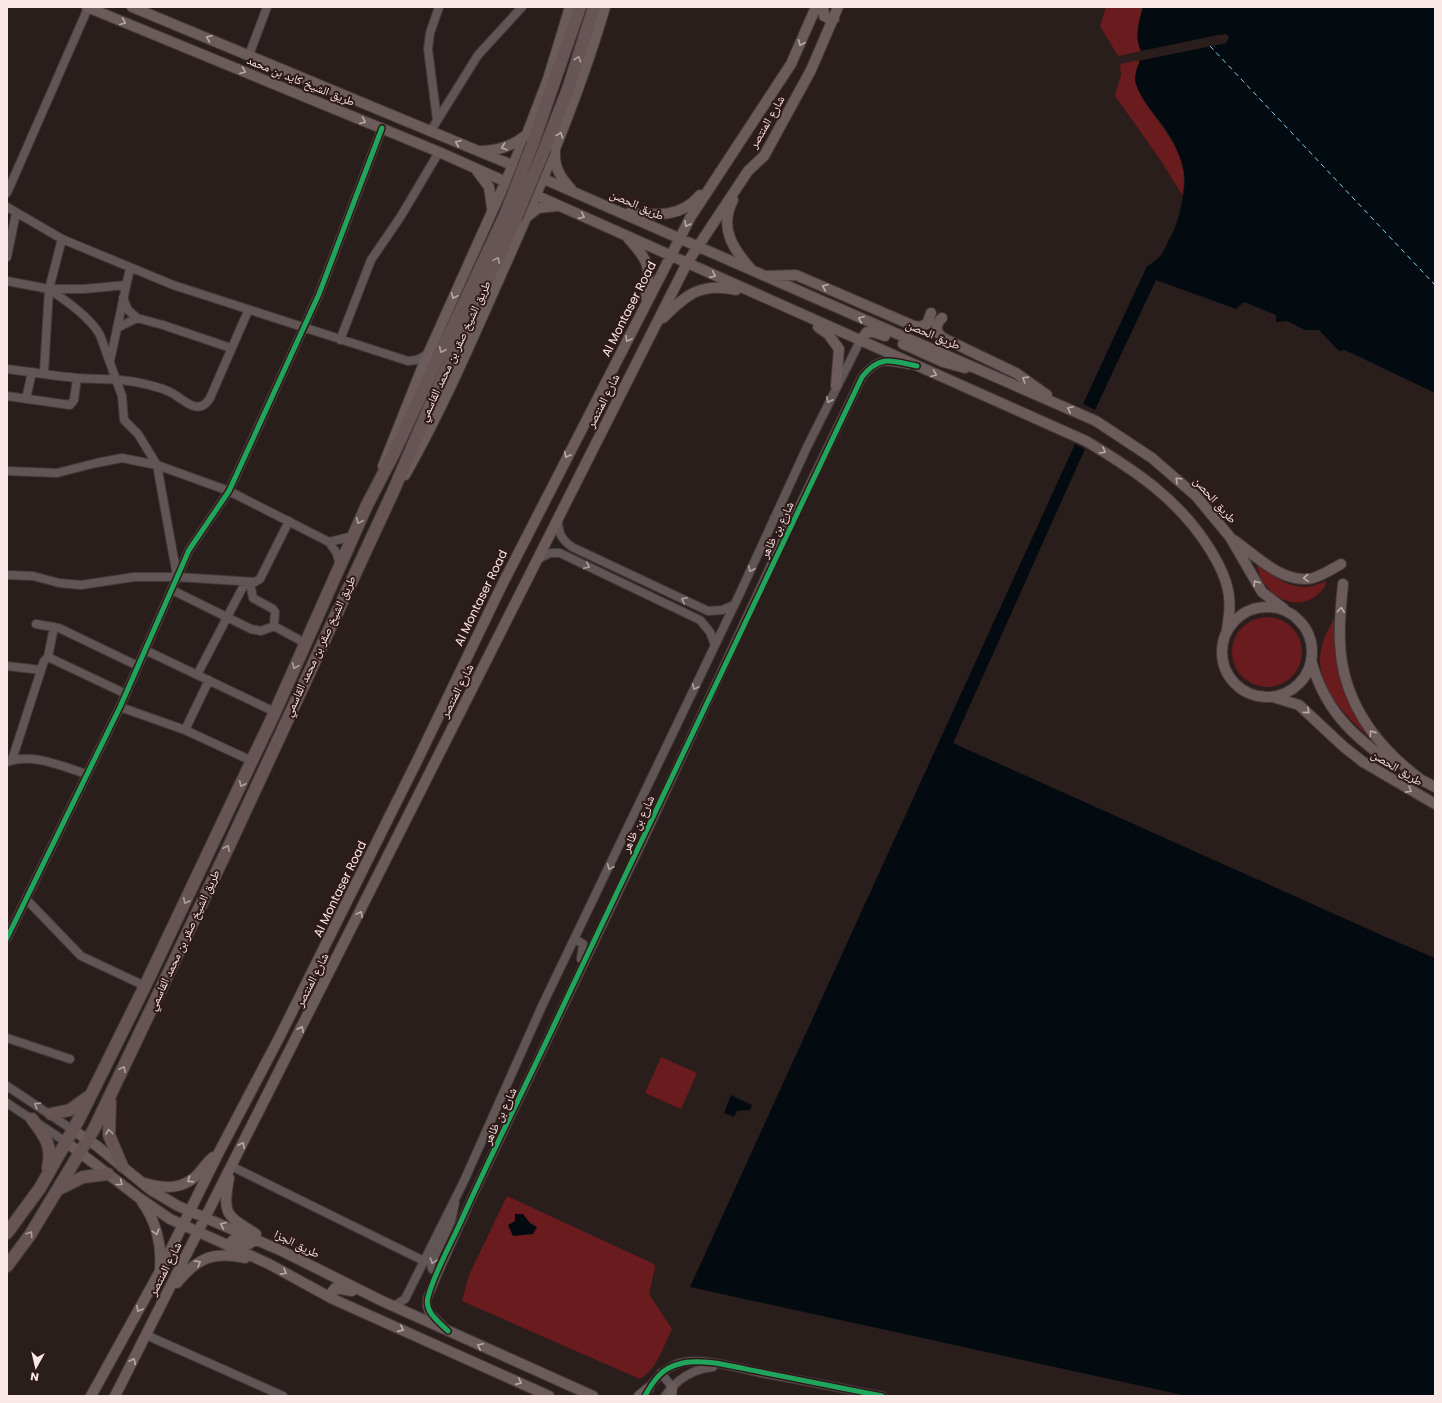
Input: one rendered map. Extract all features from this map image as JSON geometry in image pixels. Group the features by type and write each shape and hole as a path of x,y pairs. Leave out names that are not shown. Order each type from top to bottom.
{"highway":[{"name":"طريق الشيخ صقر بن محمد القاسمي","path":"7,1266 30,1235 88,1140 229,846 296,698 392,494 436,392 516,216 530,139 580,7"},
{"name":"طريق الشيخ صقر بن محمد القاسمي","path":"7,1233 46,1178 92,1094 275,712 376,486 550,150 594,7"},
{"path":"51,1114 76,1107 92,1094"},
{"path":"110,1095 108,1135 122,1166"},
{"path":"32,1119 41,1131 50,1148 46,1178"},
{"path":"55,1192 83,1177 108,1174"}],"main road":[{"name":"طريق الشيخ كايد بن محمد","path":"87,7 382,128 505,181"},
{"name":"طريق الشيخ كايد بن محمد","path":"132,7 512,165"},
{"path":"376,486 390,446 428,354 512,165 530,139 570,7"},
{"path":"516,216 536,195 543,178 550,150 596,37 605,7"},
{"name":"Al Montaser Road","path":"190,1211 218,1154 280,1038 415,766 499,591 670,256 728,161 791,64 816,7"},
{"path":"822,7 824,16 834,19"},
{"name":"شارع المنتصر","path":"115,1396 358,919 538,558 688,263 748,171 764,156 811,70 838,7"},
{"path":"478,151 504,147 530,139"},
{"path":"550,150 562,179 574,192"},
{"path":"621,213 662,215 675,213 693,202 728,161"},
{"name":"طريق الحصن","path":"512,165 680,238 758,274 983,370 1096,421 1152,458 1196,496 1230,537 1262,592 1284,610"},
{"path":"474,168 483,176 489,187 492,211"},
{"path":"748,171 729,208 727,228 735,250 758,274 796,274 919,327 927,324 931,313"},
{"path":"505,181 860,341 1025,413 1086,441 1122,463 1176,505 1201,535 1224,572 1230,610 1227,629 1222,643 1221,657 1226,672 1235,684 1248,693 1271,697 1286,693 1298,685 1306,673 1311,660 1312,651 1306,628 1299,620 1284,610 1262,606 1248,610 1236,618 1227,629"},
{"path":"516,216 538,208 560,206"},
{"path":"626,235 641,252 648,263 649,274 646,304"},
{"path":"656,325 682,299 693,292 702,289 727,288 756,294"},
{"path":"800,314 828,334 839,349 836,386"},
{"path":"942,318 937,325 940,335 1025,378 1056,403"},
{"path":"860,341 862,336 873,332 952,365 983,370"},
{"path":"1230,537 1278,571 1299,579 1313,578 1341,564"},
{"path":"1343,584 1340,642 1343,669 1351,695 1363,720 1379,743 1398,763 1420,779"},
{"name":"طريق الحصن","path":"1311,660 1317,682 1327,702 1360,739 1378,753 1435,787"},
{"name":"طريق الحصن","path":"1271,697 1299,704 1362,762 1435,804"},
{"name":"طريق الجزا","path":"73,1130 163,1198 282,1251 382,1301 593,1396"},
{"path":"66,1142 81,1152 138,1198 170,1219 269,1264 333,1300 549,1396"},
{"path":"141,1182 164,1188 181,1185 193,1178 207,1162 218,1154"},
{"path":"231,1166 226,1196 228,1214 231,1218 282,1251"},
{"path":"138,1198 150,1215 158,1235 160,1260 159,1273"},
{"name":"شارع المنتصر","path":"91,1396 159,1273 190,1211"},
{"path":"228,1246 235,1239 249,1244 256,1239"},
{"path":"163,1302 191,1267 207,1258 231,1255 269,1264"},
{"path":"333,1300 333,1289 337,1287 382,1301"},
{"path":"639,1396 647,1392"}],"street":[{"path":"7,193 87,7"},
{"path":"249,55 267,7"},
{"path":"437,120 428,49 430,33 439,7"},
{"path":"430,132 478,55 522,7"},
{"path":"7,938 120,707 189,550 230,491 302,327 319,294 382,128"},
{"path":"340,340 372,260 401,216 439,152"},
{"path":"7,207 62,239 130,268 248,311 408,361 417,360 428,354"},
{"path":"7,257 16,213"},
{"path":"44,373 49,289 62,239"},
{"path":"110,362 130,268"},
{"path":"7,281 49,289 84,289 126,285"},
{"path":"49,289 66,301 97,330 117,379 122,396 124,420 138,434 157,465 177,577"},
{"path":"123,298 128,310 137,318 231,348"},
{"path":"7,369 77,378 117,379 156,386 175,395 190,406 198,407 206,404 210,398 248,311"},
{"path":"117,328 137,318"},
{"name":"شارع بن ظاهر","path":"394,1306 405,1299 455,1199 490,1124 520,1053 734,605 836,386 860,341"},
{"name":"شارع بن ظاهر","path":"448,1331 429,1312 427,1306 427,1299 438,1272 777,552 862,378 870,367 885,360 917,366"},
{"path":"408,361 418,377"},
{"path":"26,399 32,372"},
{"path":"7,396 72,404 74,400 77,378"},
{"path":"7,471 57,473 96,462 122,458 157,465 230,491 329,542 336,552 340,564"},
{"path":"774,518 783,512 789,515 788,522 777,552"},
{"path":"559,517 558,530 562,538 572,547 708,611 722,610 734,605"},
{"path":"7,575 33,576 59,583 81,585 134,577 177,577 247,583 260,579 289,521"},
{"path":"329,542 353,536"},
{"path":"564,556 565,552 572,547"},
{"path":"538,558 550,553 560,553 700,620 710,632 715,645"},
{"path":"197,675 226,618 247,583"},
{"path":"247,583 252,598 273,608 275,612 274,626"},
{"path":"172,590 250,630 261,631 274,626 305,643"},
{"path":"700,620 707,619 708,611"},
{"path":"36,624 54,627 138,666"},
{"path":"54,627 48,657 44,661 10,761 36,760 87,774"},
{"path":"145,650 275,712"},
{"path":"48,657 126,694"},
{"path":"7,666 41,670"},
{"path":"185,730 209,680"},
{"path":"120,707 185,730 252,761"},
{"path":"26,900 81,956 145,986"},
{"path":"571,990 584,947 584,944 575,939"},
{"path":"7,1038 70,1059"},
{"name":"طريق الجزا","path":"7,1086 73,1130"},
{"path":"7,1103 66,1142"},
{"path":"481,1178 475,1175 473,1169 488,1138 490,1124"},
{"path":"231,1166 424,1261"},
{"path":"438,1272 432,1269 431,1264 452,1218 455,1199"},
{"path":"146,1335 283,1396"},
{"path":"647,1392 660,1373 674,1365 689,1362 728,1366 882,1396"},
{"path":"665,1396 672,1392 683,1378 695,1371 708,1367 728,1366"},
{"path":"660,1373 672,1392"}],"shaded area":[{"path":"1106,7 1143,7 1138,34 1141,51 1118,56 1100,26"},
{"path":"1143,7 1435,7 1435,393 1345,350 1339,351 1319,330 1305,330 1287,321 1276,322 1276,315 1244,302 1236,309 1156,280 1095,410 1083,404 1147,266 1153,263 1165,249 1175,228 1182,203 1185,178 1181,161 1166,130 1149,108 1138,90 1135,75 1140,60 1226,43 1229,37 1218,35 1141,51 1138,34"},
{"path":"1140,60 1136,69 1139,87 1145,101 1173,143 1180,158 1184,175 1182,195 1162,162 1115,96 1121,75 1120,64"},
{"path":"1075,444 1085,449 953,743 1435,958 1435,1396 1187,1396 690,1287"},
{"path":"1257,565 1282,581 1290,584 1307,587 1326,581 1326,583 1320,593 1307,601 1297,603 1288,601 1271,591 1260,575"},
{"path":"1260,617 1274,617 1287,622 1297,632 1302,645 1302,659 1297,672 1287,682 1274,687 1260,687 1247,682 1237,672 1232,659 1232,645 1237,632 1247,622"},
{"path":"1334,618 1337,618 1336,651 1341,680 1352,708 1368,736 1333,698 1326,687 1322,675 1320,662 1321,649"},
{"path":"661,1057 697,1073 681,1109 645,1093"},
{"path":"731,1095 752,1105 750,1110 737,1111 734,1117 724,1113"},
{"path":"507,1196 654,1264 655,1267 649,1294 672,1329 659,1357 646,1375 640,1379 462,1301 469,1275"},
{"path":"515,1214 523,1214 530,1223 537,1227 533,1234 513,1236 508,1225 515,1221"}],"pier":[{"path":"1226,34 1229,37 1226,43 1138,61 1140,58 1225,41 1227,37 1219,37 1141,53 1139,52"}],"ferry route":[{"path":"1210,46 1435,285"}],"cycle path":[{"path":"7,938 120,707 189,550 229,491 319,294 382,128"},
{"path":"448,1331 430,1312 427,1302 439,1267 862,377 868,370 880,362 893,361 917,366"},
{"path":"645,1396 651,1385 663,1372 673,1366 688,1362 709,1362 882,1396"}]}
